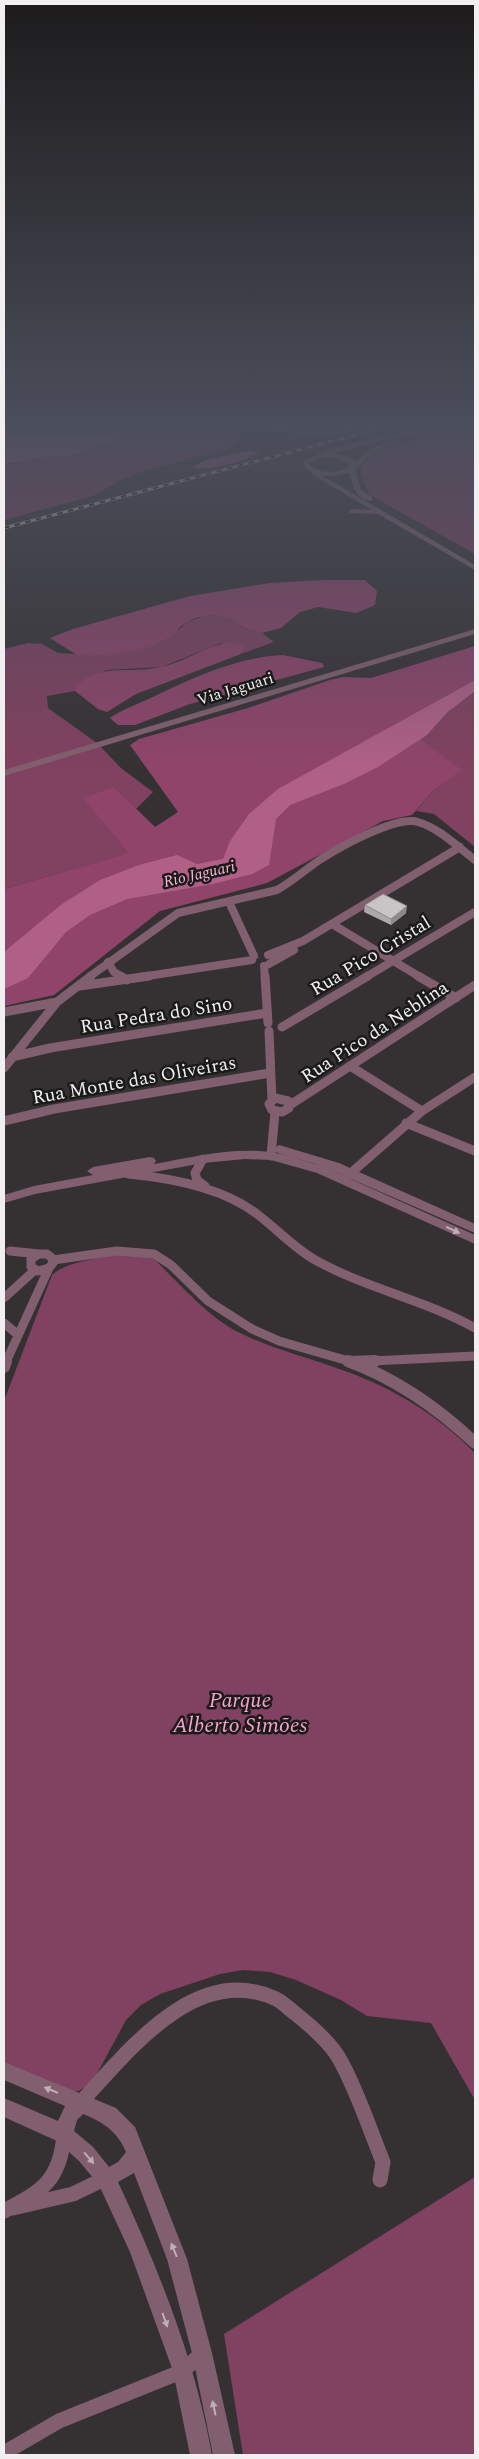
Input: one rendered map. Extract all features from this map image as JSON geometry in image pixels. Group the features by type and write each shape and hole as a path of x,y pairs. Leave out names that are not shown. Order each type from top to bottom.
{"street":[{"path":"431,543 475,568"},
{"path":"444,543 475,561"},
{"name":"Via Jaguari","path":"4,773 475,631"},
{"path":"4,1068 57,1002 108,962 178,913 277,890 290,883 316,862 395,822 409,820 424,823 460,847 475,860"},
{"path":"229,902 256,965 294,950 303,941 460,847"},
{"name":"Rua Pico Cristal","path":"269,1027 278,1031 475,912"},
{"path":"332,924 456,998"},
{"path":"79,986 128,980 253,958"},
{"path":"108,962 114,972 128,980"},
{"path":"267,962 267,1013 272,1100 268,1106 275,1112 272,1152"},
{"name":"Rua Pico da Neblina","path":"288,1108 475,985"},
{"path":"4,1012 57,1002"},
{"name":"Rua Pedra do Sino","path":"12,1058 50,1048 267,1013"},
{"path":"31,1034 50,1048"},
{"path":"350,1066 422,1111"},
{"name":"Rua Monte das Oliveiras","path":"4,1120 54,1109 270,1073"},
{"path":"347,1176 406,1123 475,1077"},
{"path":"272,1100 285,1099 288,1108 275,1131"},
{"path":"275,1112 288,1108"},
{"path":"406,1123 475,1151"},
{"path":"4,1190 32,1182 204,1152 244,1147 272,1152 307,1165 347,1176 475,1229"},
{"path":"4,1199 34,1190 203,1159 272,1152"},
{"path":"203,1159 196,1173 197,1180 208,1188 255,1212 316,1261 379,1288 447,1312 475,1328"},
{"path":"128,1174 164,1177 208,1188"},
{"path":"347,1176 475,1240"},
{"path":"4,1298 42,1266 130,1249 156,1254 201,1295 240,1323 281,1343 350,1362 420,1397 449,1417 475,1443"},
{"path":"4,1367 35,1297 42,1266 47,1254 7,1250"},
{"path":"7,1250 42,1266"},
{"path":"39,1254 42,1266"},
{"path":"4,1323 17,1334"},
{"path":"350,1362 475,1356"},
{"path":"6,2210 49,2184 58,2171 64,2156 64,2134 69,2115 140,2039 168,2014 207,1996 238,1989 275,1998 311,2026 340,2058 383,2162 380,2180"},
{"path":"4,2071 109,2115 128,2134 177,2259 202,2353 224,2455"},
{"path":"4,2107 64,2134 86,2154 106,2178 139,2249 183,2371 202,2455"},
{"path":"6,2210 62,2199 88,2190 106,2178 125,2169 136,2154"},
{"path":"4,2452 59,2421 183,2371 202,2353"}],"green space":[{"path":"455,543 475,543 475,554"},
{"path":"215,615 233,620 244,628 262,633 274,642 241,654 244,649 221,643 162,667 107,670 75,686 75,691 47,696 48,708 97,743 121,768 153,792 136,809 114,787 130,853 4,889 4,649 28,643 42,644 58,653 108,656 174,635 193,620"},
{"path":"475,691 475,847 434,814 416,811 432,792 461,770 419,739 427,735 448,712"},
{"name":"Parque Alberto Simões","path":"126,1254 149,1257 155,1260 205,1309 227,1326 277,1348 363,1378 398,1395 431,1415 475,1453 475,2100 431,2023 367,2016 341,2000 296,1980 270,1972 243,1970 220,1974 160,1994 141,2005 126,2020 93,2081 79,2091 73,2091 4,2064 4,1401 52,1275 58,1270 76,1263"},
{"path":"475,2177 475,2455 243,2455 224,2334"}],"shaded area":[{"path":"365,580 377,591 375,605 356,613 318,607 300,612 281,628 262,633 244,628 233,620 215,615 195,618 181,626 174,635 149,647 108,656 77,655 50,638 73,629 190,596 270,583"},
{"path":"231,642 241,645 244,649 241,654 136,694 107,712 98,709 75,691 75,686 97,674 107,671 149,669 170,665 213,646"},
{"path":"475,646 475,680 398,723 462,770 432,792 412,815 383,821 267,883 160,911 54,995 4,1006 4,889 129,853 83,798 114,787 155,827 178,812 130,745 139,739 248,708 330,680 343,677 371,678"},
{"path":"283,655 322,663 324,667 190,704 135,725 118,725 110,718 177,685 212,671 247,660"}],"water":[{"name":"Rio Jaguari","path":"475,680 475,691 448,712 427,735 378,767 344,784 290,805 276,819 269,865 252,874 213,884 127,899 90,915 66,932 28,978 4,989 4,952 62,904 100,880 139,865 177,855 197,864 223,859 230,841 249,814 278,789"}],"building":[{"path":"383,894 407,906 391,919 365,905"}]}
